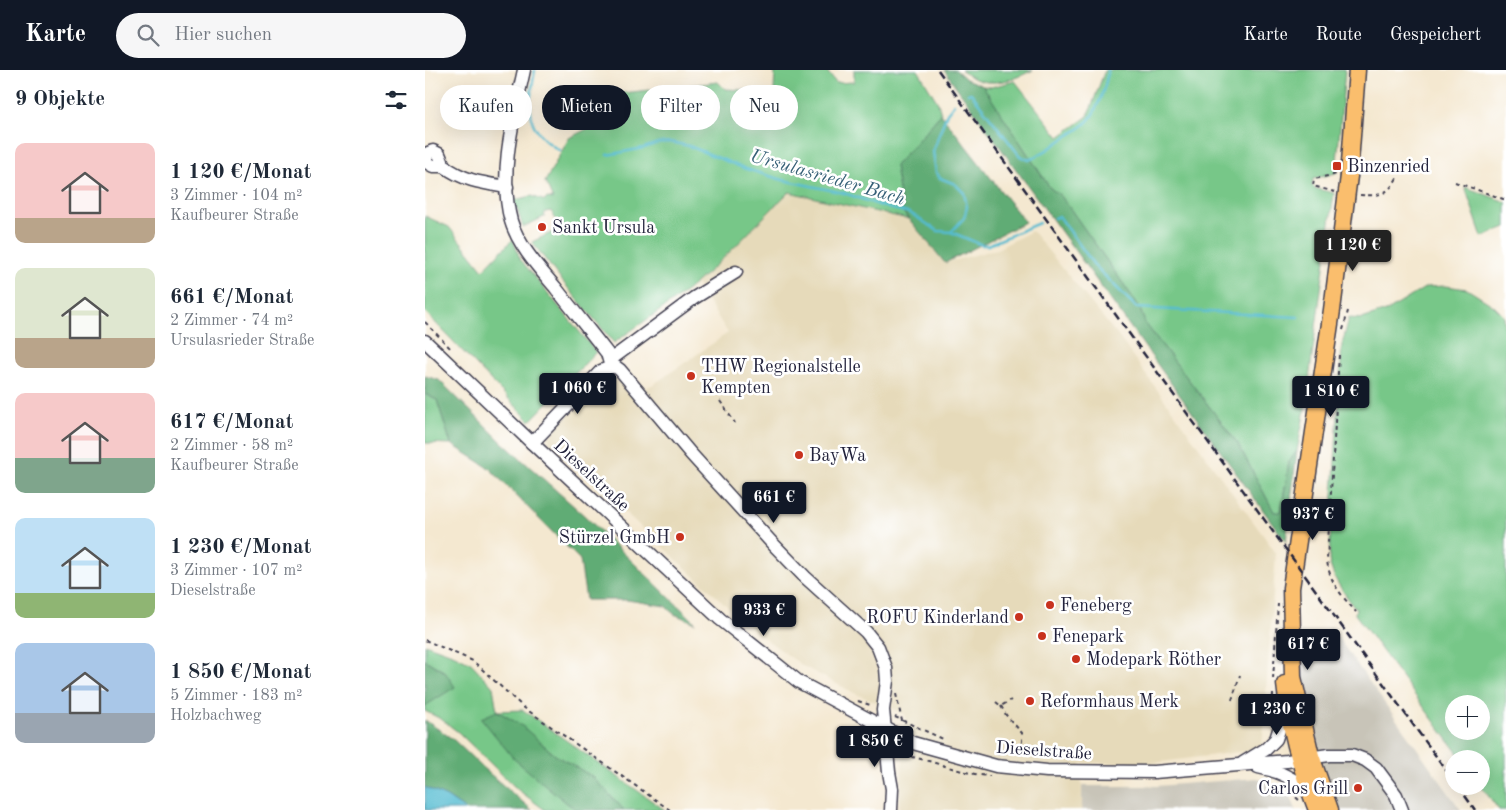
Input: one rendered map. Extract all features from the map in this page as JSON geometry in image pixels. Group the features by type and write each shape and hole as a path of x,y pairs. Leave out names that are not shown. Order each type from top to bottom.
{"main road":[{"path":"1329,810 1305,758 1287,705 1283,622 1291,588 1332,310 1349,176 1357,70"},
{"path":"1291,588 1293,677 1310,793 1317,810"}],"street":[{"path":"524,70 509,143 507,187 512,223 522,243 538,267 607,353 610,363 620,370 691,454 773,544 805,577 866,632 878,647 886,668 887,681 883,710 892,789 891,810"},
{"path":"444,166 471,181 507,187"},
{"path":"532,443 610,363 694,298 736,272"},
{"name":"Dieselstraße","path":"427,346 698,598 758,649 799,682 913,743 996,766 1047,772 1154,772 1340,754 1352,755 1365,760 1376,768 1396,795 1402,810"},
{"name":"Dieselstraße","path":"1241,764 1266,749 1275,739 1287,705"},
{"name":"Dieselstraße","path":"1241,764 1271,769 1284,774 1300,783 1310,793"}],"path":[{"path":"1455,182 1506,200"},
{"path":"1341,338 1348,311"},
{"path":"425,322 456,355"},
{"path":"1339,355 1327,560 1331,577 1337,590 1356,612"},
{"path":"720,401 735,422"},
{"path":"425,640 473,660 523,707 670,810"},
{"path":"1232,700 1239,675"},
{"path":"852,700 868,703 883,710"},
{"path":"1001,706 1011,700"},
{"path":"996,702 1001,706 1008,721"},
{"path":"1006,715 1022,733 1022,744"},
{"path":"902,721 950,742"},
{"path":"998,754 1000,742"},
{"path":"990,753 1005,757"}],"shaded area":[{"path":"789,192 908,219 945,263 997,249 1032,231 1118,336 1276,553 1262,749 1153,763 1081,763 1082,810 899,810 906,724 905,714 854,693 803,666 753,630 551,444 548,438 605,377 612,375 631,395 654,384 728,333 696,283 723,259"},
{"path":"1331,628 1445,788 1445,795 1450,795 1461,810 1340,810 1304,717 1294,656"},
{"path":"1257,778 1290,794 1296,810 1082,810 1082,786 1157,786"}],"green space":[{"path":"775,70 826,70 836,83 854,82 854,70 918,70 938,103 941,114 895,166 903,212 908,219 789,192 710,271 614,343 532,242 561,228 551,211 545,212 544,217 523,227 514,200 532,196 545,201 547,198 553,199 545,182 569,138 585,130 631,130 631,92 641,91 641,130 720,130 720,85 692,85 718,82 725,89 730,89 730,130 798,130 798,85 774,85"},
{"path":"944,70 956,70 966,79 983,86 1050,188 1061,196 1139,306 1145,323 1238,444 1274,512 1281,512 1289,462 1297,451 1286,542"},
{"path":"961,70 1033,70 1005,81 987,82 969,76"},
{"path":"1105,70 1345,70 1336,173 1313,179 1312,186 1334,193 1305,409 1297,451 1289,462 1281,513 1274,512 1238,444 1145,323 1139,306 1061,196 1050,188 983,86 991,87 1015,81 1059,137 1088,116"},
{"path":"941,114 1025,222 945,263 903,212 895,166"},
{"path":"1465,187 1506,202 1506,227 1482,237"},
{"path":"425,216 449,227 483,270 513,239 520,259 596,352 530,421 425,312"},
{"path":"1446,286 1467,289 1494,306 1504,316 1506,357 1506,810 1499,810 1488,795 1490,795 1490,750 1455,750 1448,740 1490,740 1490,695 1445,695 1445,736 1355,614 1356,609 1336,580 1329,560 1342,345 1349,318 1362,319 1389,310 1426,287"},
{"path":"425,376 439,380 503,443 586,517 696,623 674,614 665,606 627,600 586,600 580,560 489,468 451,444 437,400 425,394"},
{"path":"425,394 437,400 451,444 425,443"},
{"path":"425,644 471,663 493,687 497,711 568,804 578,810 545,810 517,789 458,732 441,719 425,711 425,706 430,702 445,672 425,660"},
{"path":"425,660 445,672 455,687 425,706"},
{"path":"523,710 665,810 624,810 593,777 555,755 520,725 497,711"},
{"path":"497,711 521,725 555,755 593,777 624,810 578,810 568,804 514,759 481,718"},
{"path":"425,720 454,740 532,810 466,810 447,797 425,787"}],"water":[{"path":"425,787 447,797 466,810 425,810"}],"waterway":[{"name":"Ursulasrieder Bach","path":"535,70 530,105 531,115 539,133 547,142 559,150"},
{"name":"Ursulasrieder Bach","path":"968,94 971,93 1020,156 1029,160 1051,148 1088,121 1101,97 1108,70"},
{"name":"Ursulasrieder Bach","path":"607,155 644,148 658,143 671,142 689,146 746,169 783,180 844,193 888,208 910,213 938,231 951,232 964,218 967,207 964,193 955,184 940,178 936,172 933,151 947,113 954,104"},
{"path":"1054,218 1059,216 1094,265 1137,308 1298,317"},
{"path":"951,232 982,245 988,245 1039,223"}],"railway":[{"path":"938,70 1445,769"},
{"path":"1464,795 1475,810"}],"place":[{"name":"Binzenried","path":"1337,166"},
{"name":"Sankt Ursula","path":"542,227"},
{"name":"THW Regionalstelle Kempten","path":"691,376"},
{"name":"BayWa","path":"799,455"},
{"name":"Stürzel GmbH","path":"680,537"},
{"name":"Feneberg","path":"1050,605"},
{"name":"ROFU Kinderland","path":"1019,617"},
{"name":"Fenepark","path":"1042,636"},
{"name":"Modepark Röther","path":"1076,659"},
{"name":"Reformhaus Merk","path":"1030,701"},
{"name":"Carlos Grill","path":"1358,788"}]}
